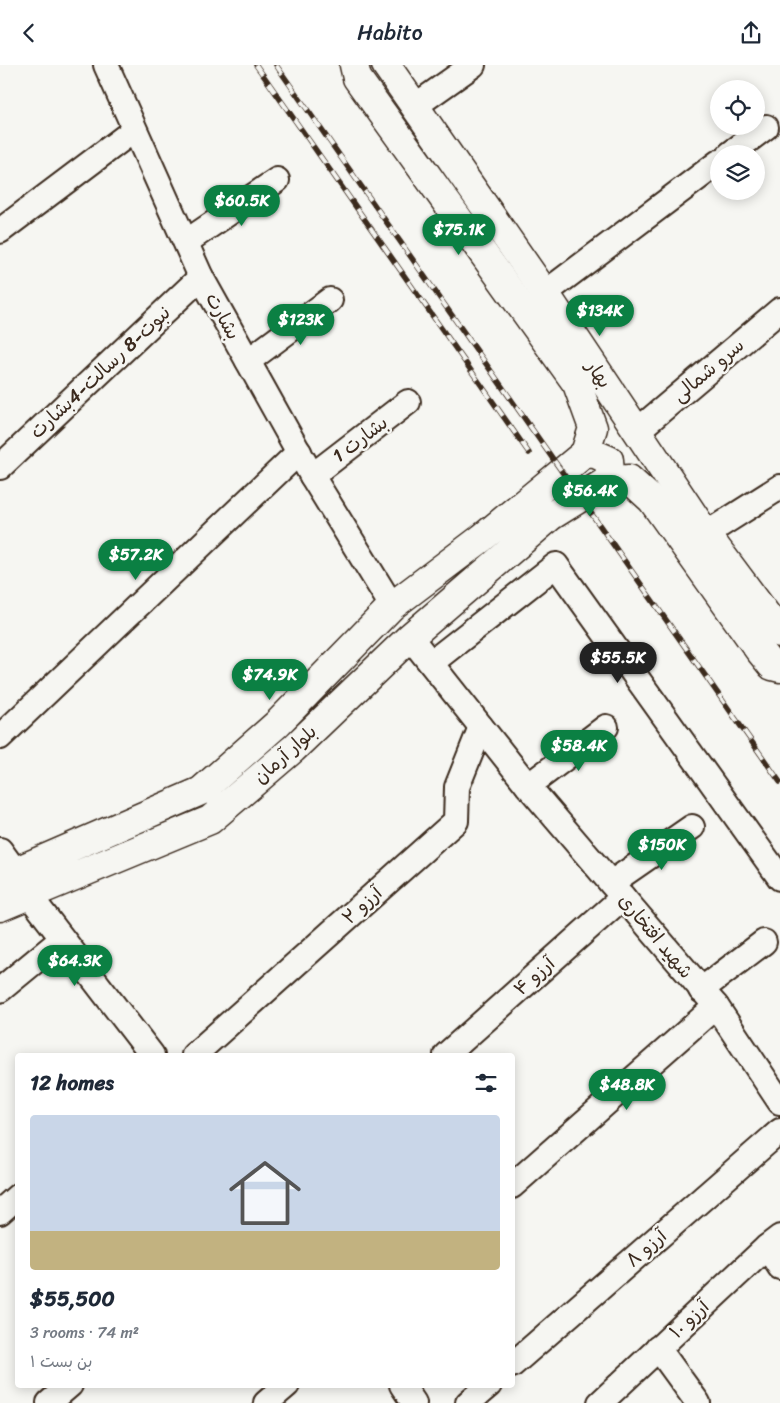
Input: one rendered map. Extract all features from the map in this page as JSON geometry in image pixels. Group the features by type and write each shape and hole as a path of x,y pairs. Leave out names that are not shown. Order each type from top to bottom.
{"street":[{"name":"بشارت","path":"106,65 201,277 312,476 392,607"},
{"name":"بهار","path":"354,65 357,77 362,85 577,384 594,428 585,453"},
{"name":"بهار","path":"386,65 545,293 706,533 780,632"},
{"path":"415,106 473,65"},
{"path":"742,145 766,127"},
{"path":"0,231 134,130"},
{"path":"545,293 710,169"},
{"path":"186,242 277,180"},
{"name":"نبوت-8 رسالت-4بشارت","path":"0,467 201,277"},
{"path":"248,361 330,300"},
{"name":"سرو شمالی","path":"637,431 780,310"},
{"name":"بشارت 1","path":"312,476 408,402"},
{"path":"0,737 299,452"},
{"path":"585,453 595,454 608,460 610,474 607,481 629,479 652,500 759,650 772,666 780,669"},
{"name":"بلوار آرمان","path":"0,907 15,881 201,791 277,724 392,607 482,538 585,453"},
{"name":"بلوار آرمان","path":"15,881 210,820 293,749 410,637 551,516 607,481"},
{"path":"706,533 780,487"},
{"path":"430,663 556,565 780,878"},
{"name":"شهید افتخاری","path":"410,637 528,785 709,998 777,1091"},
{"name":"آرزو ۲","path":"196,1053 456,821 457,787 481,727"},
{"path":"528,785 606,727"},
{"name":"آرزو ۴","path":"448,1053 617,890 692,827"},
{"path":"0,850 15,881 150,1053"},
{"path":"0,990 62,939"},
{"path":"515,1183 709,998 764,942"},
{"name":"آرزو ۸","path":"515,1362 780,1131"},
{"path":"0,1212 15,1199"},
{"path":"773,1242 780,1267"},
{"name":"آرزو ۱۰","path":"600,1403 773,1242"},
{"path":"658,1348 698,1403"},
{"path":"49,1403 66,1388"},
{"path":"266,1403 284,1388"},
{"path":"404,1388 414,1403"},
{"path":"468,1403 486,1388"}],"railway":[{"path":"256,65 529,453"},
{"path":"276,65 780,782"}]}
